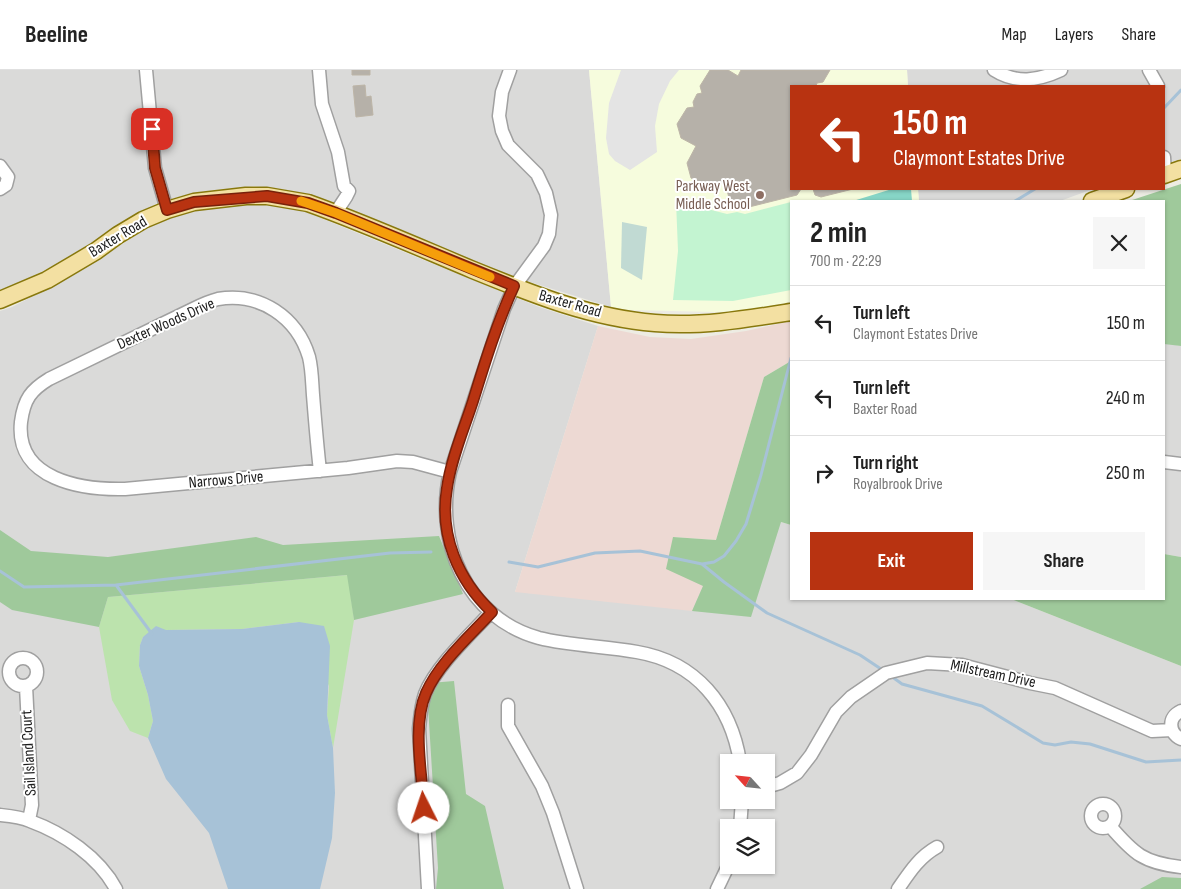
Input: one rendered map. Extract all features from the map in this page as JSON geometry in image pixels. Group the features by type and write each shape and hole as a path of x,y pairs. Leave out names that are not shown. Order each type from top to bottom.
{"main road":[{"path":"1165,175 1181,169"},
{"path":"1095,200 1123,190"},
{"name":"Baxter Road","path":"0,300 47,280 96,251 118,234 143,220 167,210 194,202 267,196 338,209 552,301 619,318 656,324 697,323 746,320 790,312"}],"street":[{"path":"146,70 155,168 167,210"},
{"path":"319,70 322,104 338,152 344,186 338,200 338,209"},
{"path":"510,70 502,92 499,116 502,131 508,145 537,174 546,193 551,215 549,234 544,246 514,286 492,345 450,472 446,489 446,505 449,543 455,562 465,581 481,602 510,624 538,637 654,656 686,671 715,698 733,731 738,754"},
{"path":"994,70 1005,77 1032,80 1049,76 1061,70"},
{"path":"1149,70 1157,85"},
{"path":"0,166 8,177 6,184 0,189"},
{"name":"Dexter Woods Drive","path":"22,440 21,425 24,405 36,387 193,308 216,300 246,299 272,308 284,316 302,339 309,358 320,471"},
{"name":"Narrows Drive","path":"22,440 26,452 46,474 80,486 106,490 320,471 398,460 450,472"},
{"path":"1165,462 1181,464"},
{"path":"428,889 419,729 421,710 425,694 440,669 492,612"},
{"name":"Millstream Drive","path":"775,784 797,773 811,755 836,712 851,697 886,673 927,663 962,664 1055,688 1152,731 1176,734"},
{"name":"Sail Island Court","path":"26,686 32,804 29,820"},
{"path":"508,706 508,726 542,786 553,813 577,889"},
{"name":"Millstream Drive","path":"1176,734 1171,725 1173,716 1181,711"},
{"path":"0,815 29,820 51,830 80,849 106,872 116,889"},
{"path":"1110,826 1137,853 1148,861 1161,865 1181,867"},
{"path":"898,889 913,868 927,853 936,847"},
{"path":"717,889 724,874"}],"shaded area":[{"path":"0,70 589,70 611,307 504,274 316,198 282,189 254,186 198,192 159,202 67,259 0,292"},
{"name":"Parkway West Middle School","path":"589,70 907,70 908,85 790,85 790,190 918,190 919,200 790,200 790,302 743,311 716,312 627,310 611,307"},
{"path":"621,70 679,70 670,81 659,104 655,126 657,152 630,170 615,161 609,154 606,138 609,103"},
{"path":"907,70 1181,70 1181,159 1165,164 1165,85 908,85"},
{"path":"889,190 911,190 912,200 856,200"},
{"path":"918,190 1090,190 1063,200 919,200"},
{"path":"676,201 727,214 737,212 745,214 790,202 790,290 733,301 673,300 678,251"},
{"path":"232,202 274,205 306,212 539,307 598,326 515,592 781,522 790,525 790,600 1014,600 1181,666 1181,889 0,889 0,311 12,307 67,279 157,222 195,208"},
{"path":"622,222 647,227 642,280 621,268"},
{"path":"790,321 790,362 764,377 716,540 674,537 703,586 692,611 515,592 598,326 650,337 691,339 746,331"},
{"path":"1165,343 1181,346 1181,557 1165,554"},
{"path":"299,622 324,626 330,646 327,715 333,748 335,793 332,838 320,889 228,889 209,833 166,779 148,738 153,721 148,695 139,666 140,645 143,637 156,626 166,630 242,629"}],"green space":[{"path":"1181,184 1181,346 1165,344 1165,200 1132,200"},
{"path":"790,362 790,525 781,522 751,617 692,611 703,586 666,569 673,537 716,540 764,377"},
{"path":"0,530 31,551 108,557 256,537 283,545 439,536 463,594 354,620 347,575 108,597 99,627 12,610 0,602"},
{"path":"1165,554 1181,557 1181,666 1014,600 1165,600"},
{"path":"348,575 354,620 333,748 327,715 329,686 299,622 242,629 166,630 143,637 140,645 139,666 148,695 153,721 148,738 130,731 112,700 99,627 108,597"},
{"path":"454,681 466,794 485,806 504,889 436,889 438,868 428,706 430,683"},
{"path":"1162,877 1181,878 1181,889 1140,889"}],"building":[{"path":"352,70 370,70 370,75 352,75"},
{"name":"Parkway West Middle School","path":"710,70 728,70 738,76 741,70 830,70 823,82 817,83 816,85 790,85 790,190 800,190 797,195 745,208 729,198 725,182 708,187 691,178 687,163 696,146 681,138 677,124 687,108 694,107 693,102 697,94 702,93 700,86"},
{"path":"365,85 366,97 371,96 373,115 356,117 353,86"},
{"path":"813,190 849,190 821,197 815,195"}],"waterway":[{"path":"1165,107 1181,90"},
{"path":"1017,200 1033,190"},
{"path":"509,562 538,567 595,553 640,551 702,564 714,562 724,556 746,524 761,475 790,362"},
{"path":"116,585 390,553 431,552"},
{"path":"702,564 767,613 860,655 884,671"},
{"path":"0,571 24,587 116,585 152,634"},
{"path":"891,676 902,684 982,706 1043,743 1055,745 1071,742 1090,744 1146,762 1181,760"}],"slow traffic":[{"path":"301,201 336,213 490,277"}],"place":[{"name":"Parkway West Middle School","path":"760,195"}],"route":[{"path":"152,129 155,168 167,210 194,202 246,196 290,199 336,213 514,286 504,309 480,380 446,489 446,523 449,543 455,562 472,591 492,612 440,669 425,694 419,729 424,808"}]}
